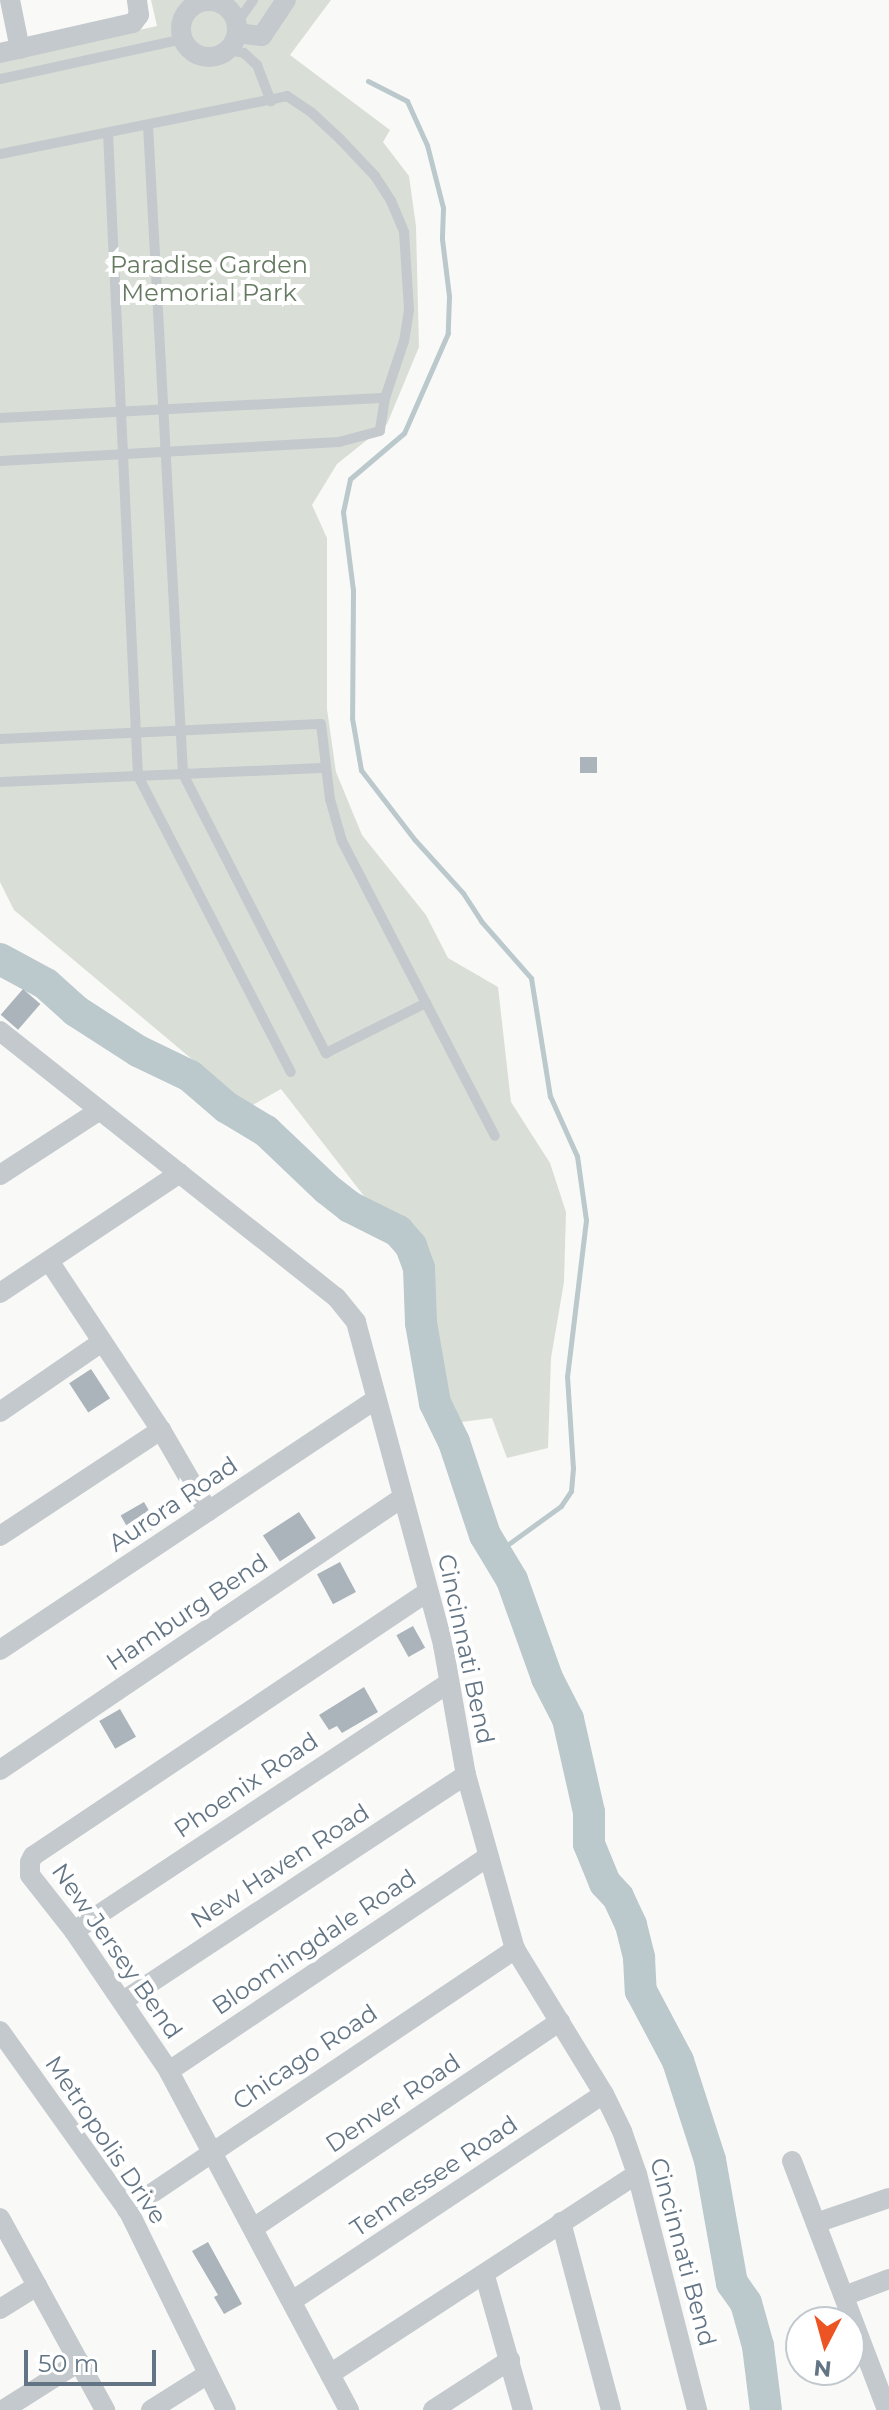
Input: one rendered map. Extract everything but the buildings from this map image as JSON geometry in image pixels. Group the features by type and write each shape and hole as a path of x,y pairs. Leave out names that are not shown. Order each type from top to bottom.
{"street":[{"path":"10,0 10,51 133,23 139,15 137,0"},
{"path":"234,36 228,8 205,1 184,16 183,39 190,50 205,57 234,36 262,36 286,0"},
{"name":"Cincinnati Bend","path":"5,1042 100,1110 180,1173 347,1309 356,1322 443,1645 466,1775 515,1949 604,2094 637,2174 697,2410"},
{"path":"0,1175 100,1110"},
{"path":"0,1293 180,1173"},
{"path":"49,1261 161,1430 208,1511"},
{"path":"0,1412 102,1342"},
{"name":"Aurora Road","path":"0,1650 375,1400"},
{"path":"0,1536 161,1430"},
{"name":"Hamburg Bend","path":"0,1770 403,1497"},
{"name":"New Jersey Bend","path":"349,2410 255,2227 169,2071 74,1931 30,1875 33,1856 428,1592"},
{"name":"Phoenix Road","path":"74,1931 448,1683"},
{"name":"New Haven Road","path":"123,2001 466,1775"},
{"name":"Bloomingdale Road","path":"169,2071 488,1857"},
{"name":"Chicago Road","path":"127,2210 515,1949"},
{"name":"Denver Road","path":"255,2227 560,2021"},
{"name":"Metropolis Drive","path":"0,2031 127,2210 226,2410"},
{"name":"Tennessee Road","path":"292,2301 604,2094"},
{"path":"792,2161 844,2296 880,2360 887,2410"},
{"path":"330,2374 485,2276 561,2222 637,2174"},
{"path":"816,2223 889,2198"},
{"path":"0,2218 105,2410"},
{"path":"561,2222 611,2410"},
{"path":"485,2276 523,2410"},
{"path":"844,2296 889,2279"},
{"path":"0,2309 37,2286"},
{"path":"433,2410 510,2360"},
{"path":"3,2410 79,2362"},
{"path":"151,2410 208,2374"}],"lane":[{"path":"253,0 234,36 244,53 257,65 271,101"},
{"path":"0,79 183,39"},
{"path":"0,154 287,96 311,112 375,176 404,232 409,310 404,341 385,398 380,431 339,442 0,461"},
{"path":"148,125 183,774 326,1053 426,1003"},
{"path":"108,133 138,776 291,1072"},
{"path":"0,418 385,398"},
{"path":"0,739 321,724 331,807 342,841 495,1136"},
{"path":"0,782 326,768"}],"green space":[{"name":"Paradise Garden Memorial Park","path":"151,0 331,0 290,55 390,130 383,142 409,176 416,226 419,347 387,424 337,464 312,505 327,538 327,709 336,772 362,835 426,915 448,958 498,987 511,1102 550,1163 566,1212 564,1282 551,1358 548,1448 507,1458 492,1418 454,1423 429,1350 421,1311 425,1246 412,1225 364,1196 281,1089 249,1107 14,910 0,882 0,61 157,26"}],"waterway":[{"path":"368,81 407,101 427,145 443,208 442,239 449,296 448,333 404,433 350,479 343,512 353,590 352,718 361,770 415,840 463,893 481,921 531,978 550,1096 577,1156 586,1220 567,1376 573,1468 571,1491 561,1506 496,1553"},
{"path":"0,959 46,984 76,1011 138,1051 190,1076 226,1107 266,1131 350,1207 398,1231 411,1246 419,1268 421,1323 435,1403 454,1442 485,1535 512,1580 547,1678 568,1719 589,1812 589,1844 605,1883 618,1897 631,1925 639,1958 641,1991 678,2061 710,2160 732,2283 746,2303 758,2346 766,2410"}]}
